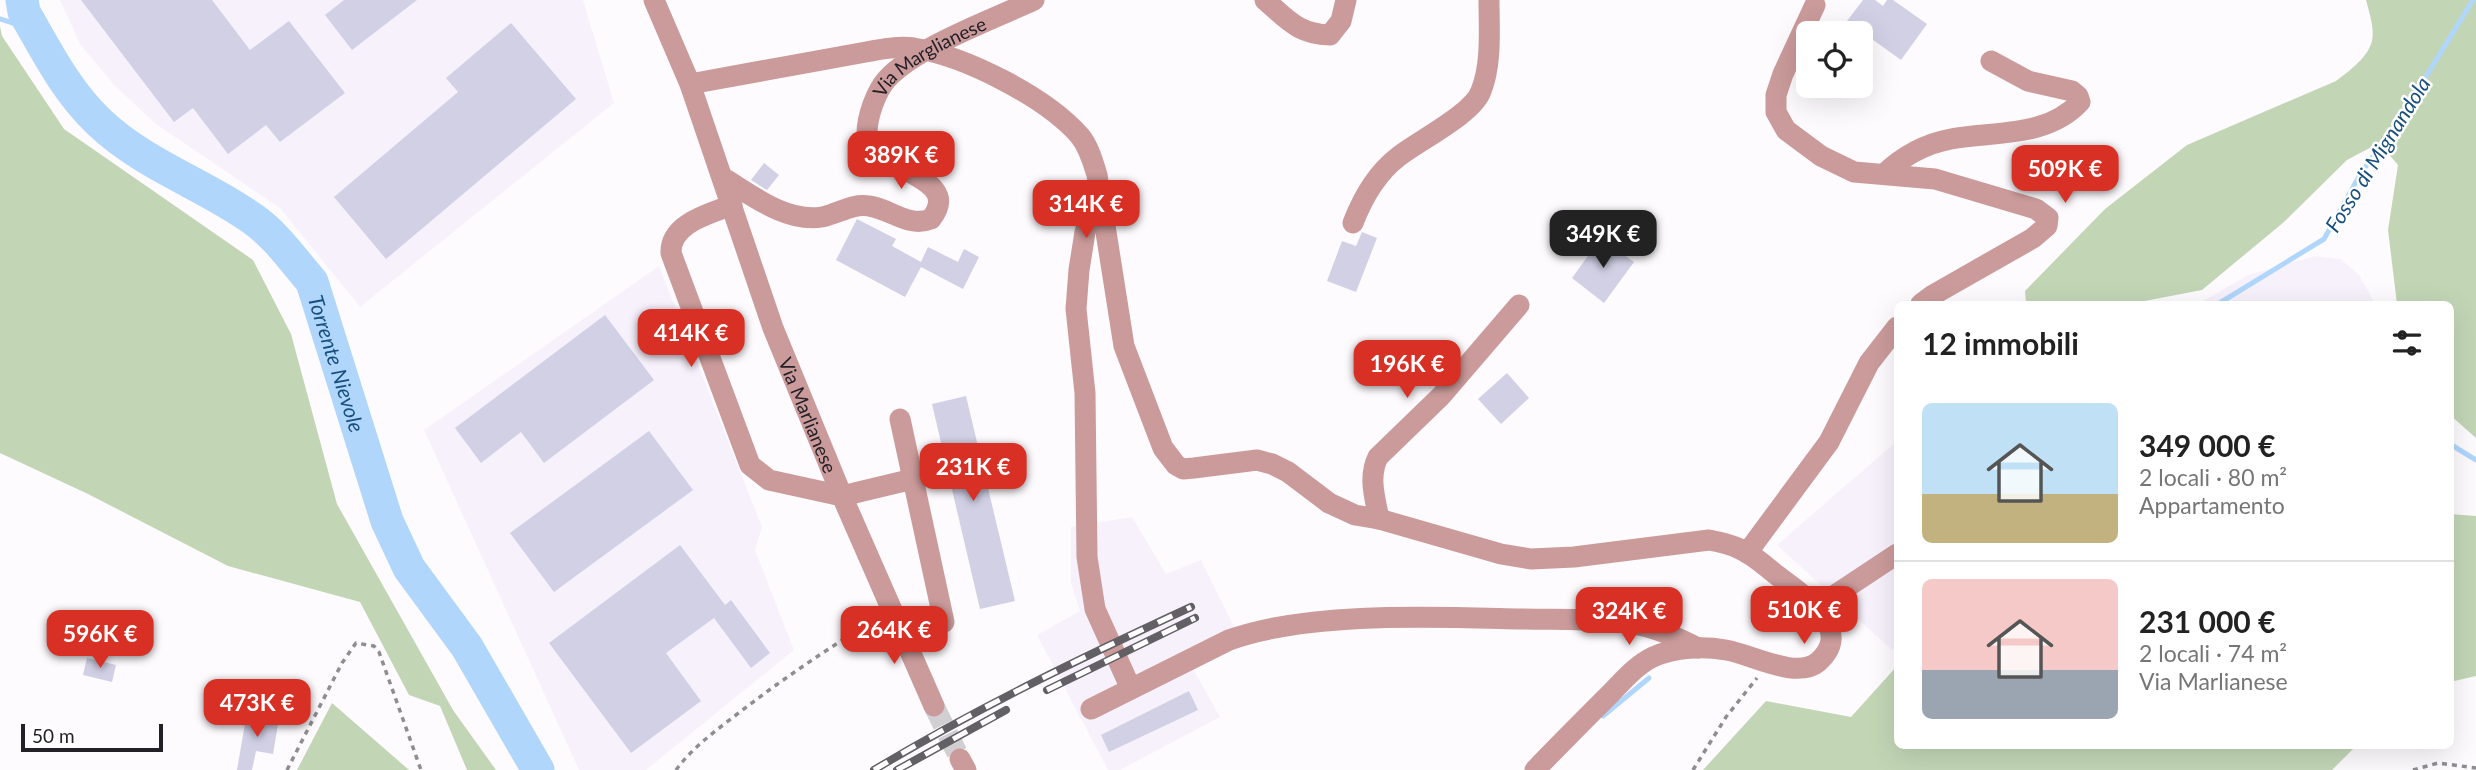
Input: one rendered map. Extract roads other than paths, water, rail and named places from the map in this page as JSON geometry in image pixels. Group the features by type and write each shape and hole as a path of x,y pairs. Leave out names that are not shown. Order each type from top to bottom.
{"street":[{"name":"Via Marlianese","path":"654,0 690,84 774,328 842,496 934,706"},
{"name":"Via Marglianese","path":"722,177 774,208 792,215 820,217 857,205 870,206 916,222 931,219 939,205 939,196 934,189 872,149 867,136 875,99 884,83 901,67 926,51 1034,0"},
{"path":"1265,0 1290,22 1311,34 1330,35 1341,21 1346,0"},
{"path":"1353,223 1368,189 1381,172 1398,157 1466,110 1481,93 1486,65 1489,0"},
{"path":"1815,5 1779,86 1776,112 1786,130 1827,160 1854,172 1950,182 2036,209 2048,218 2047,226 2034,238 1926,301"},
{"path":"690,84 891,48 911,48 926,51 997,78 1048,108 1082,137 1092,156 1124,346 1144,402 1170,459 1176,466 1183,468 1257,460 1288,472 1341,510 1460,544 1531,559 1574,557 1709,540 1728,544 1747,553 1817,607 1826,620 1830,644 1824,655 1806,668 1769,663 1737,652 1698,648 1669,652 1642,663 1535,770"},
{"path":"1884,174 1918,149 1950,139 2033,128 2061,116 2080,102 2076,93 2028,81 1991,61"},
{"path":"1099,191 1085,232 1076,309 1085,393 1087,557 1096,609 1131,689"},
{"path":"732,205 685,226 672,242 671,253 747,459 755,471 769,480 842,496 913,479"},
{"path":"1379,519 1373,483 1374,465 1378,457 1440,396 1519,305"},
{"path":"1747,553 1829,442 1869,363 1894,331"},
{"path":"900,419 944,622"},
{"path":"1817,607 1894,556"},
{"path":"1091,709 1246,634 1343,621 1470,618 1617,622 1665,632 1698,648"}],"waterway":[{"name":"Torrente Nievole","path":"22,0 24,12 57,70 76,97 99,122 135,150 215,195 261,225 312,282 387,521 409,568 467,647 538,770"},
{"name":"Fosso di Mignandola","path":"2223,301 2324,239 2361,173 2401,117 2473,0"},
{"path":"0,19 35,30"},
{"path":"2454,446 2476,460"},
{"name":"Fosso di Mignandola","path":"1603,716 1649,678"}],"tunnel":[{"path":"934,706 960,759"}],"railway":[{"path":"874,770 1030,684 1191,607"},
{"path":"1047,690 1195,618"},
{"path":"897,770 1006,710"}]}
